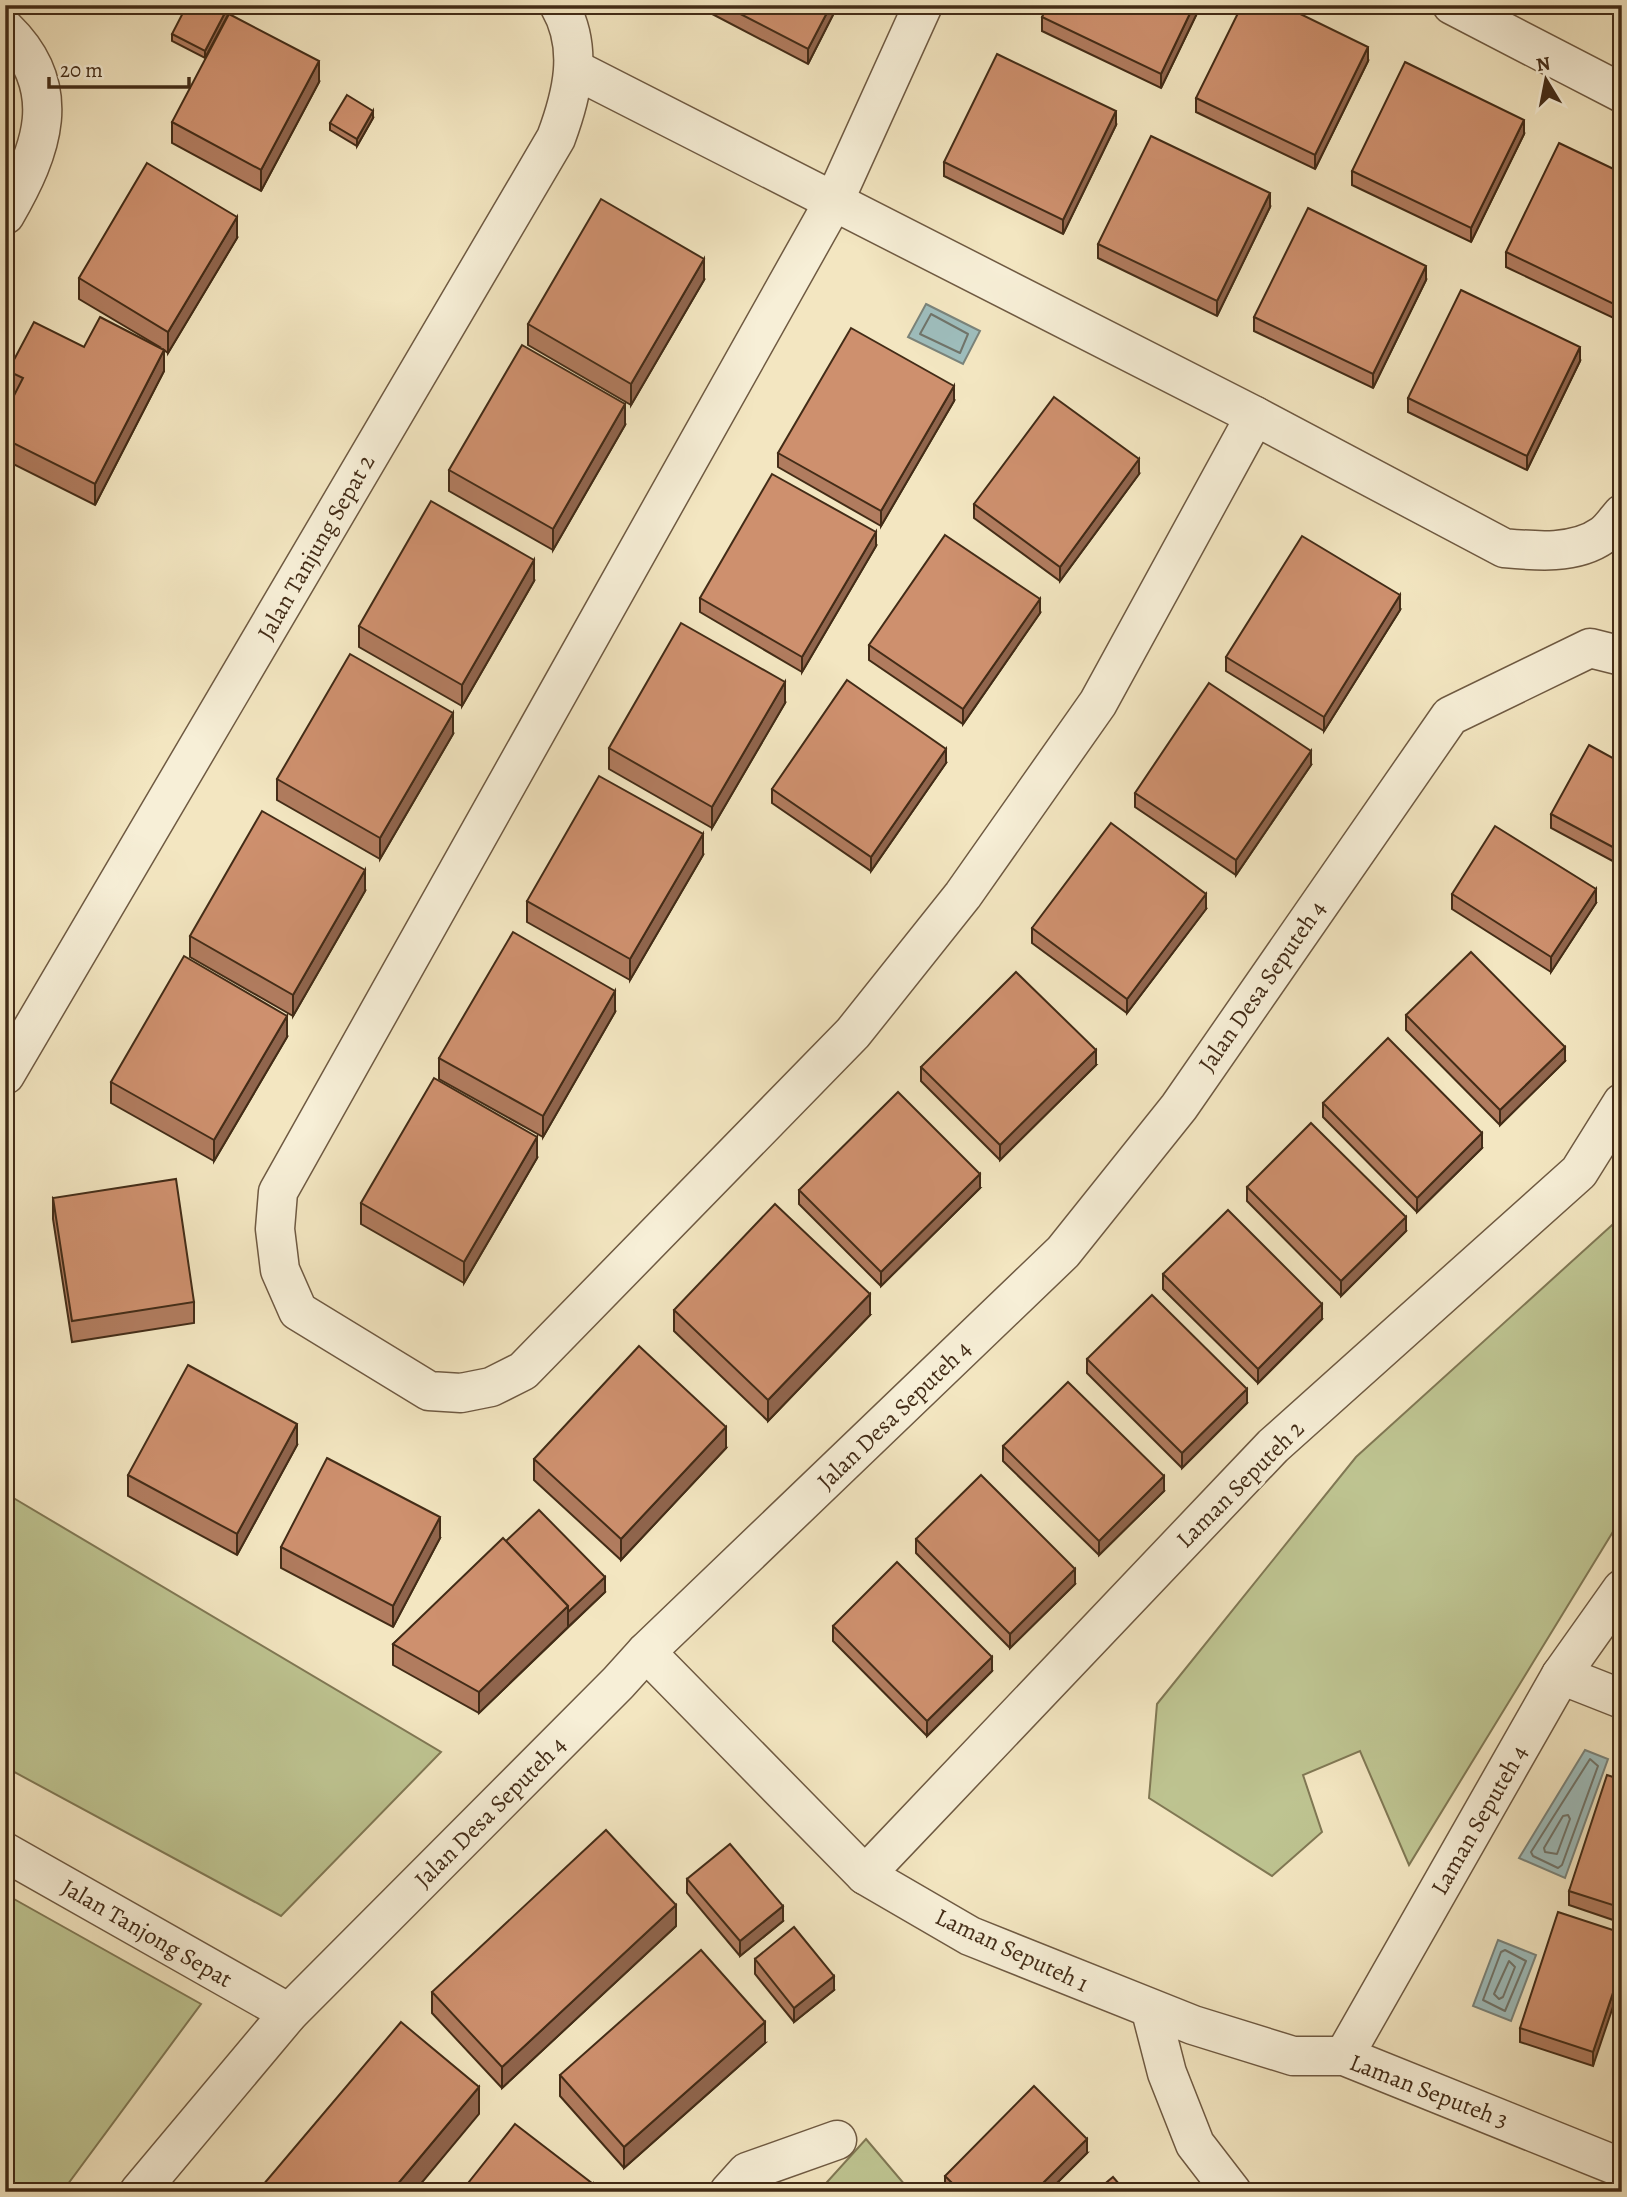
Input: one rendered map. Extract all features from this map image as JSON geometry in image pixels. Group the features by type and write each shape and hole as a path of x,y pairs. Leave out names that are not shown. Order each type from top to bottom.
{"street":[{"name":"Jalan Tanjung Sepat 2","path":"5,1075 556,138 569,104 575,69 572,40 559,5"},
{"path":"923,5 835,200 278,1192 275,1229 280,1270 298,1311 429,1391 461,1393 491,1387 523,1371 853,1032 963,895 1098,703 1255,416"},
{"path":"1452,5 1622,93"},
{"path":"5,29 24,47 38,76 42,108 40,141 29,173 5,215"},
{"path":"575,69 688,130 835,200 1255,416 1503,548 1541,552 1570,548 1602,536 1622,514"},
{"name":"Jalan Desa Seputeh 4","path":"139,2192 289,2013 609,1693 646,1652 1063,1252 1179,1107 1450,716 1590,648 1622,656"},
{"name":"Laman Seputeh 2","path":"865,1875 1273,1446 1579,1172 1622,1103"},
{"name":"Laman Seputeh 4","path":"1344,2056 1561,1675 1622,1589"},
{"name":"Laman Seputeh 1","path":"646,1652 865,1875 970,1936 1151,2011"},
{"path":"1561,1675 1622,1699"},
{"name":"Jalan Tanjong Sepat","path":"5,1852 289,2013"},
{"path":"1151,2011 1167,2073 1195,2144 1231,2192"},
{"name":"Laman Seputeh 3","path":"1151,2011 1293,2056 1344,2056 1622,2168"},
{"path":"729,2192 747,2172 837,2140"}],"green space":[{"path":"1622,1216 1622,1517 1409,1865 1360,1751 1303,1775 1322,1832 1272,1876 1149,1798 1157,1704 1356,1457"},
{"path":"5,1493 441,1752 281,1916 5,1767"},
{"path":"5,1894 201,2004 62,2192 5,2192"},
{"path":"866,2139 911,2192 818,2192"}],"water":[{"path":"926,304 980,331 963,364 908,337"},
{"path":"1585,1750 1608,1759 1565,1878 1519,1858"},
{"path":"1498,1940 1536,1955 1511,2021 1473,2006"}],"building":[{"path":"187,5 229,5 205,51 172,34"},
{"path":"723,5 831,5 808,49"},
{"path":"1048,5 1194,5 1161,74 1042,17"},
{"path":"1242,5 1282,5 1368,47 1315,155 1196,98"},
{"path":"229,14 319,61 261,170 172,122"},
{"path":"997,54 1116,111 1063,220 944,162"},
{"path":"1405,62 1524,120 1471,228 1352,171"},
{"path":"347,95 373,111 357,139 330,123"},
{"path":"1151,136 1270,193 1217,301 1098,244"},
{"path":"1559,143 1622,173 1622,308 1506,252"},
{"path":"147,163 237,217 168,332 79,278"},
{"path":"601,199 704,259 631,384 528,324"},
{"path":"1308,208 1426,266 1373,374 1254,317"},
{"path":"1461,290 1580,347 1527,456 1408,398"},
{"path":"100,317 164,350 95,484 5,439 5,413 23,378 8,371 34,322 84,347"},
{"path":"851,328 954,386 881,511 778,453"},
{"path":"522,345 625,404 553,529 449,470"},
{"path":"1054,397 1139,459 1060,567 974,504"},
{"path":"772,474 876,532 802,657 700,598"},
{"path":"431,501 534,560 462,685 359,626"},
{"path":"945,535 1040,599 963,709 869,645"},
{"path":"1302,536 1400,595 1324,717 1226,657"},
{"path":"681,623 785,682 712,807 609,748"},
{"path":"350,654 453,713 380,838 277,779"},
{"path":"847,680 946,749 871,857 772,789"},
{"path":"1209,683 1311,751 1236,860 1135,793"},
{"path":"1589,745 1622,763 1622,852 1551,814"},
{"path":"599,776 703,834 630,959 527,901"},
{"path":"262,811 365,870 293,995 190,936"},
{"path":"1111,823 1206,894 1127,999 1032,928"},
{"path":"1495,826 1596,889 1551,957 1452,894"},
{"path":"513,932 615,991 543,1116 439,1058"},
{"path":"1471,952 1565,1047 1500,1110 1406,1015"},
{"path":"184,956 287,1016 214,1140 111,1082"},
{"path":"1016,972 1096,1050 1000,1145 921,1067"},
{"path":"1388,1038 1482,1133 1417,1198 1323,1103"},
{"path":"434,1078 537,1137 464,1262 361,1203"},
{"path":"898,1092 980,1174 881,1272 799,1190"},
{"path":"1311,1123 1406,1217 1341,1281 1247,1187"},
{"path":"176,1179 194,1302 72,1321 53,1198"},
{"path":"775,1204 870,1294 768,1400 674,1310"},
{"path":"1228,1210 1322,1304 1258,1369 1163,1274"},
{"path":"1152,1295 1247,1389 1182,1453 1087,1359"},
{"path":"639,1346 726,1427 621,1539 534,1459"},
{"path":"188,1365 297,1424 237,1534 128,1475"},
{"path":"1068,1382 1164,1476 1099,1541 1003,1446"},
{"path":"327,1458 440,1517 393,1606 281,1547"},
{"path":"981,1475 1075,1569 1010,1634 916,1539"},
{"path":"539,1510 605,1577 568,1612 568,1606 506,1541"},
{"path":"503,1538 568,1606 479,1692 393,1644"},
{"path":"897,1562 992,1657 927,1721 833,1626"},
{"path":"1607,1775 1622,1780 1622,1908 1569,1891"},
{"path":"606,1830 676,1905 502,2067 432,1992"},
{"path":"730,1844 783,1906 740,1941 687,1879"},
{"path":"1558,1912 1622,1933 1622,1966 1593,2052 1520,2028"},
{"path":"794,1927 834,1976 794,2008 755,1959"},
{"path":"701,1950 765,2022 624,2147 560,2075"},
{"path":"401,2022 479,2087 391,2192 257,2192"},
{"path":"1034,2086 1087,2139 1034,2192 961,2192 945,2176"},
{"path":"515,2124 593,2184 587,2192 461,2192"},
{"path":"1113,2177 1126,2192 1095,2192"}]}
